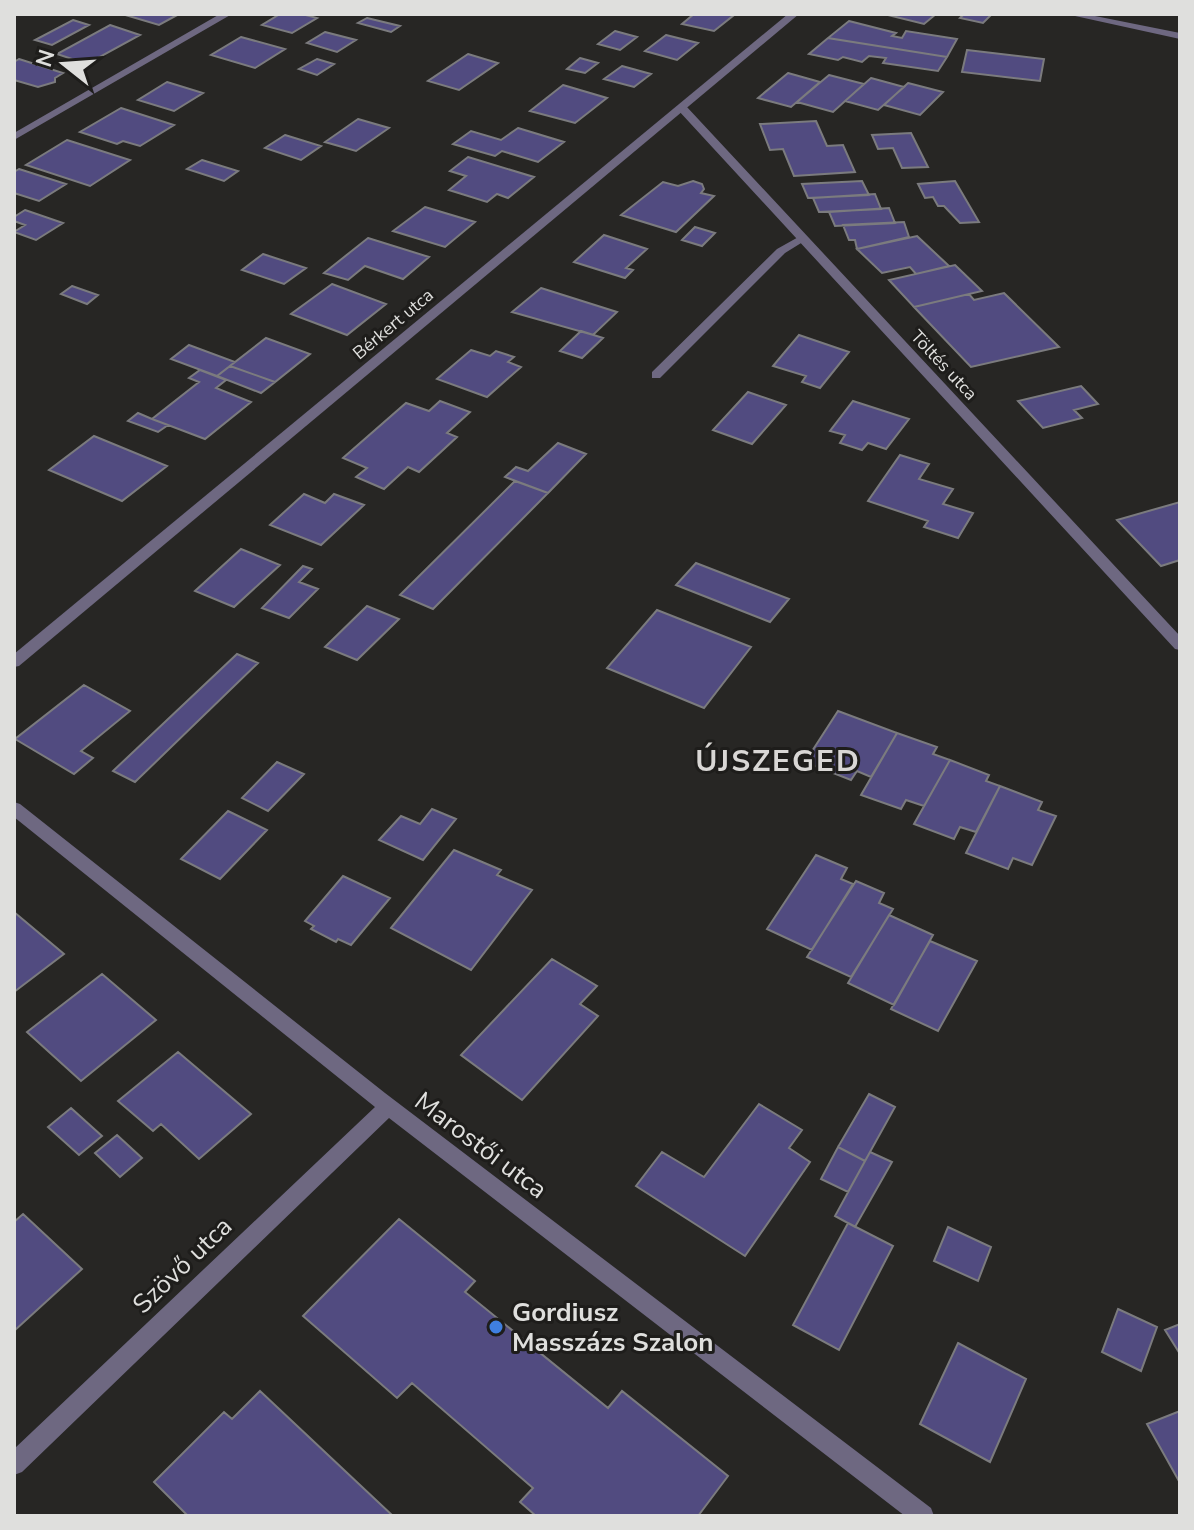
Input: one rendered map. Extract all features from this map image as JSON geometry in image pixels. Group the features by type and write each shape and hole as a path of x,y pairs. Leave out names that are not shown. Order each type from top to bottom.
{"street":[{"path":"14,137 227,14"},
{"name":"Bérkert utca","path":"14,662 794,14"},
{"path":"1071,14 1180,36"},
{"name":"Töltés utca","path":"682,108 1180,645"},
{"path":"656,375 781,251 802,238"},
{"name":"Marostői utca","path":"14,808 388,1107 923,1516"},
{"name":"Szövő utca","path":"14,1464 388,1107"}],"building":[{"path":"122,14 179,14 159,25"},
{"path":"280,14 317,18 292,33 262,25"},
{"path":"694,14 734,15 714,31 682,24"},
{"path":"884,14 936,14 924,24"},
{"path":"964,14 992,14 983,23 960,18"},
{"path":"367,18 400,26 391,32 358,23"},
{"path":"73,20 89,25 52,45 35,40"},
{"path":"849,21 896,33 892,36 902,38 906,31 957,39 947,57 828,38"},
{"path":"110,25 140,35 87,64 57,54"},
{"path":"615,31 637,37 620,50 598,44"},
{"path":"325,32 356,40 337,52 307,43"},
{"path":"666,35 698,43 677,60 645,51"},
{"path":"241,37 285,49 255,68 211,55"},
{"path":"828,38 947,57 938,71 883,63 886,58 869,56 862,62 809,54"},
{"path":"967,50 1044,59 1040,81 962,72"},
{"path":"468,54 498,63 459,90 428,81"},
{"path":"580,58 598,63 585,73 567,69"},
{"path":"19,59 63,73 55,78 55,82 38,87 14,80 14,62"},
{"path":"317,59 334,64 317,75 299,69"},
{"path":"622,66 651,74 634,87 604,79"},
{"path":"788,73 820,82 791,107 758,98"},
{"path":"829,75 864,84 833,112 797,102"},
{"path":"871,78 904,87 878,110 845,101"},
{"path":"167,82 203,93 174,111 138,100"},
{"path":"908,83 943,92 920,115 884,105"},
{"path":"563,85 607,98 575,123 530,111"},
{"path":"121,108 174,125 140,146 123,141 117,144 80,132"},
{"path":"358,119 389,128 356,151 325,142"},
{"path":"816,121 827,146 843,145 855,172 794,176 783,149 770,150 760,124"},
{"path":"518,128 564,142 538,162 502,151 495,156 453,144 471,131 501,140"},
{"path":"911,133 928,167 902,168 893,148 878,149 872,135"},
{"path":"285,135 321,146 301,160 265,148"},
{"path":"67,140 130,160 90,186 26,165"},
{"path":"468,157 534,177 508,198 497,194 487,202 449,190 466,176 450,171"},
{"path":"202,160 238,171 224,181 187,169"},
{"path":"19,169 66,184 39,201 14,193 14,172"},
{"path":"693,181 702,184 704,189 701,193 714,196 676,232 621,215 663,182 678,186"},
{"path":"862,181 869,195 808,198 802,184"},
{"path":"955,181 979,222 960,223 944,206 938,206 933,197 925,198 918,184"},
{"path":"875,194 881,209 819,212 813,198"},
{"path":"425,207 475,222 445,247 393,231"},
{"path":"889,208 895,223 835,226 829,212"},
{"path":"25,210 63,223 36,240 14,232 25,225 14,221 14,217"},
{"path":"904,222 909,237 857,249 855,240 849,240 843,225"},
{"path":"695,227 715,233 702,246 682,240"},
{"path":"604,235 647,249 626,268 633,270 625,278 574,262"},
{"path":"917,236 949,266 916,274 910,267 882,273 857,249"},
{"path":"368,238 429,257 403,279 365,266 348,280 324,273"},
{"path":"263,254 306,268 284,284 242,270"},
{"path":"955,265 982,291 914,307 889,280"},
{"path":"332,284 386,304 347,335 291,314"},
{"path":"72,286 98,295 87,304 61,294"},
{"path":"541,288 617,312 593,335 512,312"},
{"path":"1004,293 1059,347 971,367 914,307 969,294 974,300"},
{"path":"581,331 603,338 582,358 560,351"},
{"path":"799,335 849,352 820,388 802,382 806,376 773,366"},
{"path":"266,338 310,354 275,382 230,366"},
{"path":"189,345 235,362 217,376 171,359"},
{"path":"471,350 490,356 496,351 514,357 508,362 521,367 487,397 437,379"},
{"path":"230,366 275,382 261,393 217,376"},
{"path":"200,370 226,380 216,388 251,402 205,439 152,419 199,382 189,378"},
{"path":"1081,386 1098,404 1074,410 1082,418 1043,428 1018,401"},
{"path":"748,392 786,405 752,444 713,430"},
{"path":"440,401 470,412 447,433 457,437 419,472 408,467 384,489 356,477 367,468 343,458 406,403 429,411"},
{"path":"853,401 909,419 886,449 868,443 862,450 840,443 845,435 830,431"},
{"path":"138,413 168,425 158,432 128,421"},
{"path":"94,436 167,466 122,501 49,470"},
{"path":"558,443 586,454 548,493 505,477 516,467 528,471"},
{"path":"900,455 929,464 919,479 953,489 943,504 973,513 958,538 924,527 928,521 868,501"},
{"path":"515,481 548,493 433,609 400,595"},
{"path":"304,494 325,503 334,494 364,505 321,545 270,525"},
{"path":"1180,502 1180,560 1161,566 1117,520"},
{"path":"241,549 280,565 234,607 195,591"},
{"path":"696,563 789,599 770,622 676,585"},
{"path":"303,566 312,569 299,582 318,589 289,618 262,608"},
{"path":"367,606 399,619 357,660 325,647"},
{"path":"657,610 751,647 704,708 607,668"},
{"path":"237,654 258,663 135,782 113,771"},
{"path":"84,685 130,711 81,751 93,758 74,774 15,739"},
{"path":"838,711 897,733 871,777 857,771 851,780 805,762"},
{"path":"897,733 937,747 933,754 950,760 924,806 906,800 901,809 861,795"},
{"path":"950,760 989,775 986,781 1000,786 976,832 960,827 954,839 914,824"},
{"path":"277,762 304,774 268,811 242,798"},
{"path":"1000,786 1042,802 1038,810 1056,816 1032,865 1013,858 1008,869 966,853"},
{"path":"432,809 456,819 423,860 379,840 401,816 420,824"},
{"path":"228,811 267,830 220,879 181,859"},
{"path":"454,850 501,870 497,875 532,890 471,970 391,928"},
{"path":"816,855 847,868 841,879 853,884 812,950 767,929"},
{"path":"343,876 390,898 351,945 338,939 336,942 311,929 314,926 305,921"},
{"path":"856,881 884,893 879,903 893,909 851,977 807,957"},
{"path":"14,912 64,954 14,992"},
{"path":"889,915 933,935 894,1005 848,983"},
{"path":"930,941 977,961 938,1031 891,1009"},
{"path":"552,959 597,986 580,1004 598,1016 522,1100 461,1055"},
{"path":"102,974 156,1020 81,1081 27,1032"},
{"path":"178,1052 251,1114 199,1159 161,1124 153,1131 118,1101"},
{"path":"869,1094 895,1107 865,1161 838,1147"},
{"path":"759,1104 802,1130 789,1148 810,1162 745,1256 636,1186 662,1152 704,1177"},
{"path":"71,1108 102,1136 79,1155 48,1127"},
{"path":"117,1135 142,1158 120,1177 95,1153"},
{"path":"838,1147 865,1161 848,1192 821,1179"},
{"path":"870,1152 892,1162 855,1227 835,1216"},
{"path":"23,1214 82,1269 14,1331 14,1222"},
{"path":"399,1219 475,1281 465,1292 608,1408 622,1391 728,1476 698,1516 536,1516 520,1502 533,1488 412,1383 397,1398 303,1316"},
{"path":"848,1223 893,1246 839,1350 793,1325"},
{"path":"948,1227 991,1247 978,1281 934,1261"},
{"path":"1118,1309 1157,1327 1141,1371 1102,1352"},
{"path":"1180,1324 1180,1354 1165,1330"},
{"path":"958,1343 1026,1379 990,1462 920,1424"},
{"path":"260,1391 393,1516 188,1516 154,1482 224,1412 232,1419"},
{"path":"1180,1411 1180,1483 1147,1424"}],"place":[{"name":"Gordiusz Masszázs Szalon","path":"496,1327"}],"district":[{"name":"ÚJSZEGED","path":"778,761"}]}
